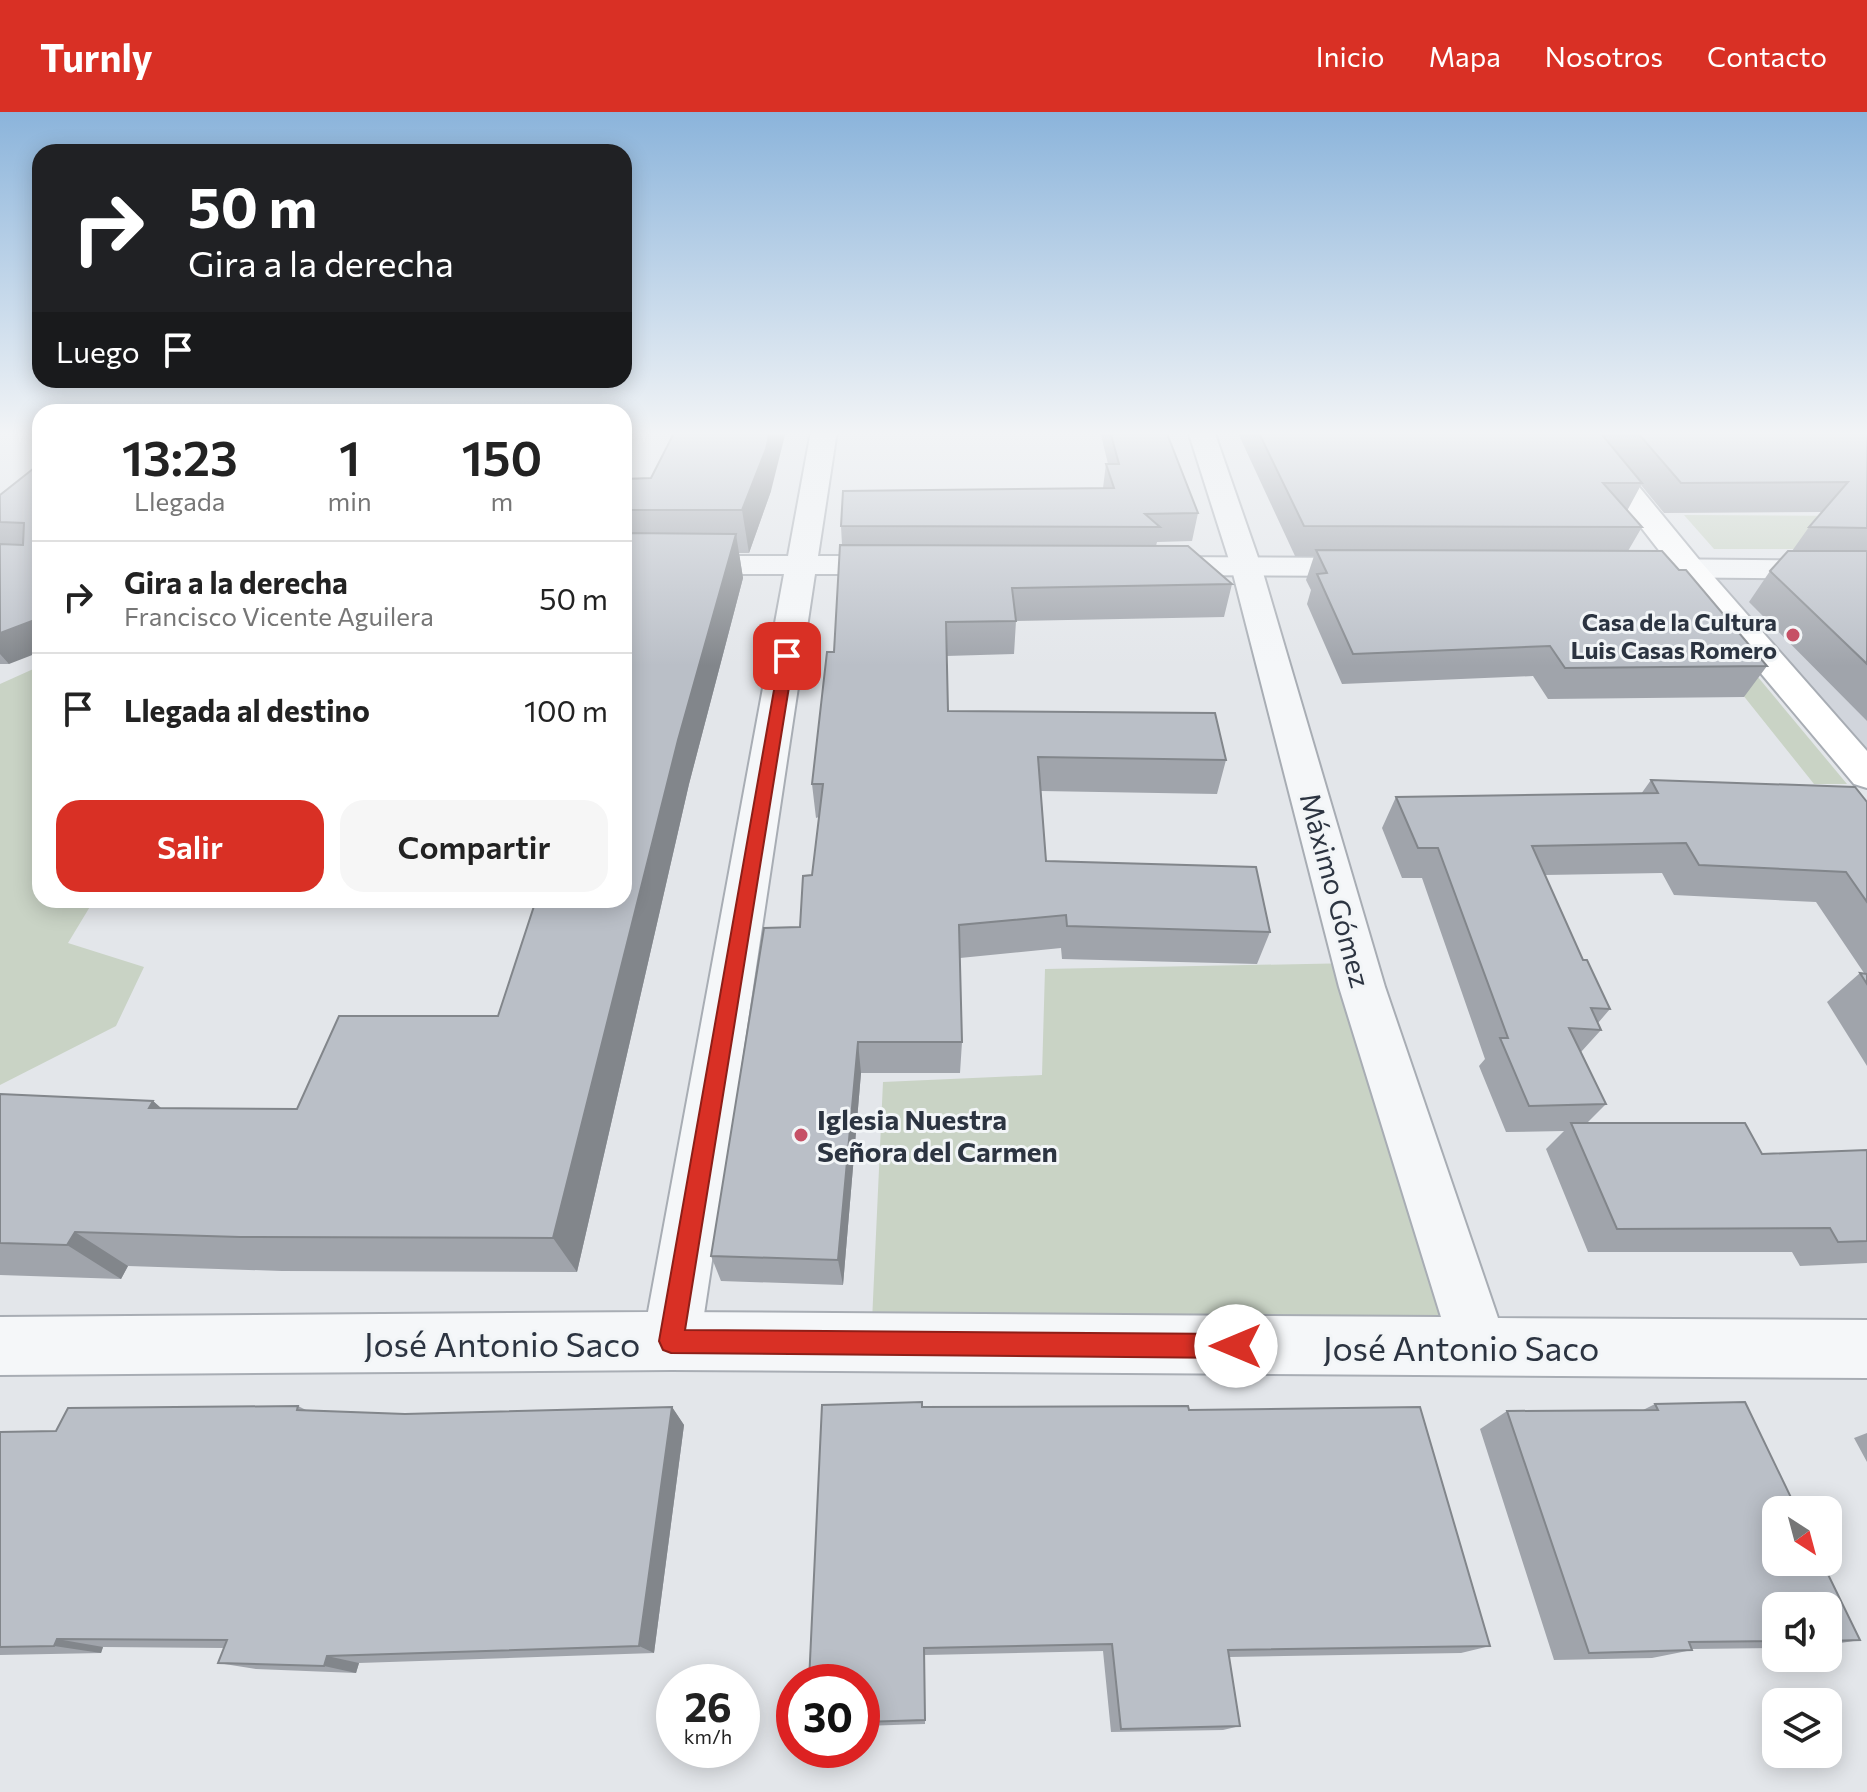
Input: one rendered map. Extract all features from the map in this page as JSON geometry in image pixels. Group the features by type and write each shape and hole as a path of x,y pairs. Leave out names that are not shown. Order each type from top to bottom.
{"main road":[{"path":"1642,509 1867,775"}],"street":[{"path":"671,1341 811,509"},
{"name":"Máximo Gómez","path":"1227,509 1246,566 1362,987 1479,1347"},
{"path":"632,565 929,566"},
{"path":"1119,566 1405,567"},
{"path":"1610,568 1867,570"},
{"name":"José Antonio Saco","path":"0,1346 671,1341 1867,1349"}],"shaded area":[{"path":"1690,569 1867,570 1867,775"}],"green space":[{"path":"1684,515 1844,516 1867,549 1714,549"},
{"path":"1692,598 1847,784 1814,784 1667,600"},
{"path":"32,670 32,908 89,908 68,943 144,967 116,1026 0,1085 0,684"},
{"path":"1356,963 1479,1347 871,1343 883,1082 1042,1075 1045,969"}],"building":[{"path":"0,509 32,509 32,621 0,633 0,544 23,545 24,523 0,522"},
{"path":"632,509 742,509 632,510"},
{"path":"842,509 1197,509 1198,513 1145,514 1160,527 841,526"},
{"path":"1296,509 1626,509 1642,527 1304,526"},
{"path":"1824,509 1867,509 1867,528 1809,527"},
{"path":"632,533 736,534 678,740 553,1238 240,1237 75,1232 67,1245 0,1243 0,1094 153,1101 149,1108 297,1109 339,1016 498,1016 533,908 632,908"},
{"path":"840,545 1188,546 1232,584 1012,588 1016,621 946,622 948,711 1215,713 1226,760 1038,757 1046,861 1256,867 1270,932 1067,926 1066,915 959,925 962,1042 858,1042 838,1260 711,1256 764,928 800,927 803,876 812,875 823,784 812,784 827,652 834,652"},
{"path":"1316,550 1662,551 1679,570 1686,570 1767,666 1565,668 1550,646 1353,654 1317,574 1327,573"},
{"path":"1788,551 1867,551 1867,664 1770,571"},
{"path":"1651,780 1855,787 1867,802 1867,902 1846,872 1699,865 1686,843 1532,846 1583,960 1587,960 1610,1009 1591,1008 1601,1030 1569,1028 1606,1104 1529,1106 1500,1038 1508,1038 1438,848 1418,848 1396,797 1658,793"},
{"path":"1571,1123 1745,1123 1762,1154 1867,1150 1867,1241 1838,1242 1830,1228 1617,1229"},
{"path":"922,1402 922,1407 1188,1406 1189,1410 1420,1407 1490,1646 1228,1650 1240,1726 1121,1729 1112,1644 924,1648 925,1720 880,1721 880,1664 810,1664 822,1405"},
{"path":"1745,1402 1790,1496 1762,1496 1762,1576 1829,1576 1837,1592 1762,1592 1762,1641 1689,1642 1692,1650 1589,1653 1507,1411 1658,1410 1655,1404"},
{"path":"298,1406 297,1410 405,1414 672,1407 639,1646 327,1656 324,1666 218,1663 227,1640 57,1639 54,1646 0,1647 0,1432 56,1431 68,1408"},
{"path":"1842,1603 1860,1640 1842,1641"}],"place":[{"name":"Casa de la Cultura Luis Casas Romero","path":"1793,635"},
{"name":"Iglesia Nuestra Señora del Carmen","path":"801,1135"}],"route":[{"path":"787,656 671,1341 1236,1346"}]}
